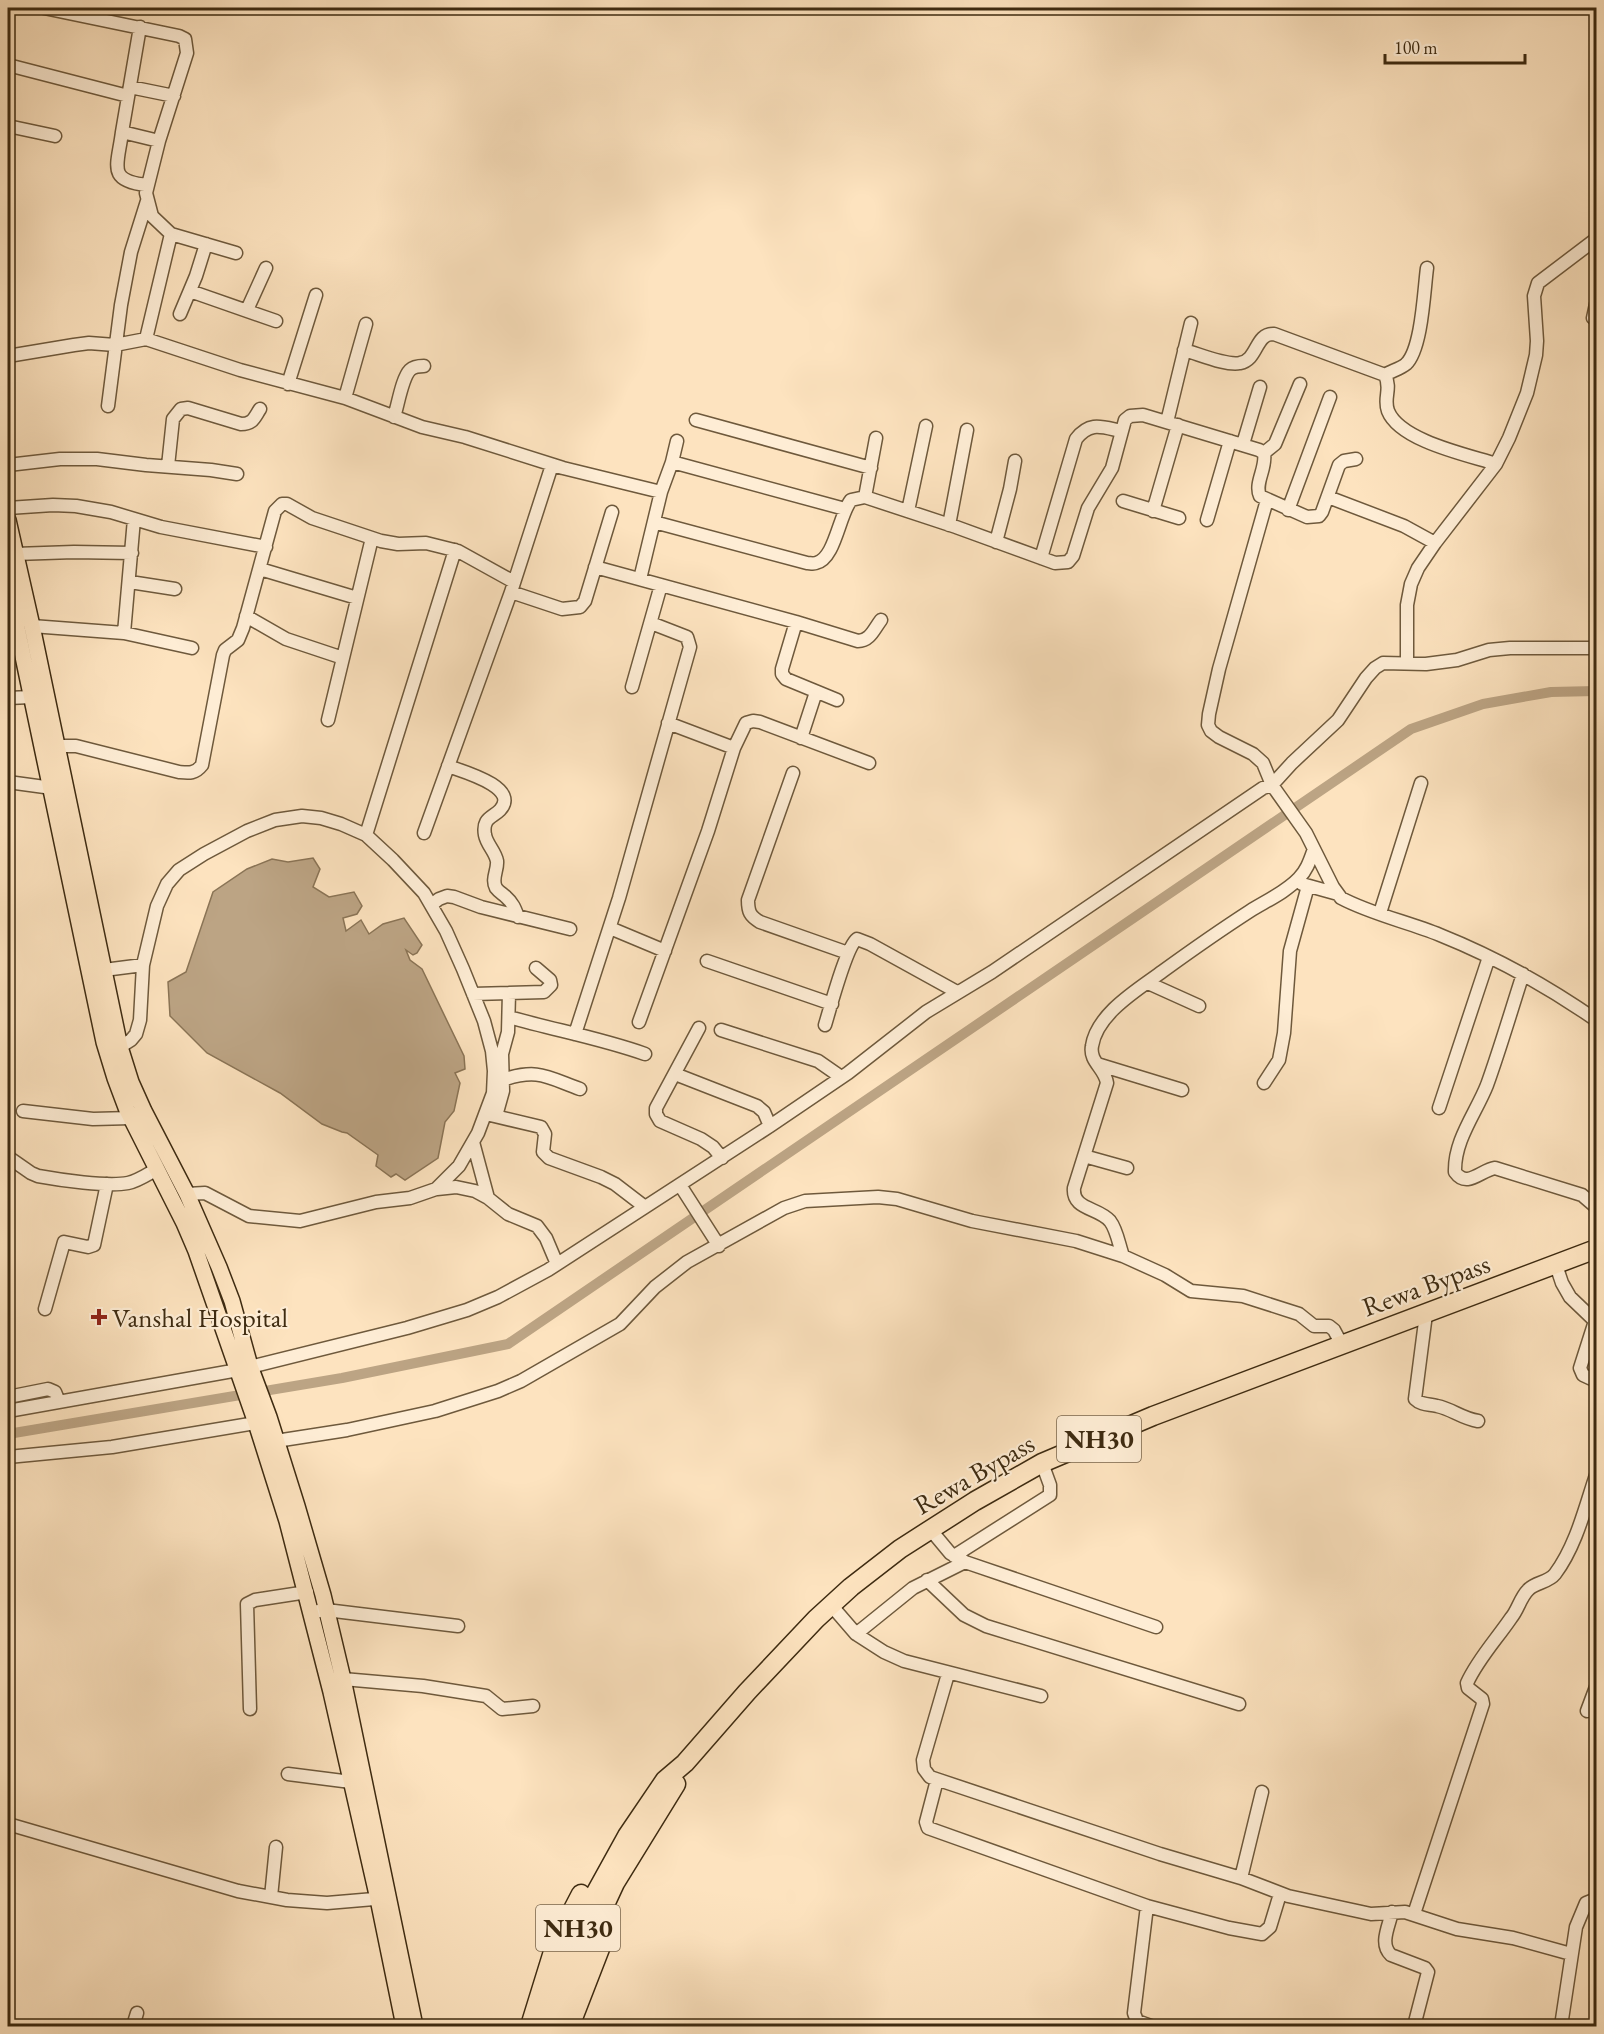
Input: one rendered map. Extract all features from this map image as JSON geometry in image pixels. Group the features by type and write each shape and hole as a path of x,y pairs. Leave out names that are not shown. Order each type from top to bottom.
{"highway":[{"name":"Rewa Bypass","path":"556,2026 577,1965 634,1838 665,1780 685,1764 747,1692 831,1605 873,1569 930,1529 1042,1463 1154,1416 1596,1249"},
{"name":"Rewa Bypass","path":"543,2026 567,1955 585,1912 634,1838 674,1788 685,1764"},
{"path":"530,2026 556,1942 596,1866 639,1799 649,1789 665,1780"},
{"path":"570,2026 600,1945 628,1883 653,1842 665,1801"}],"main road":[{"path":"8,520 57,746 57,790"},
{"path":"8,585 31,697 57,790 98,966 120,1047 131,1082 144,1111 187,1194 219,1267 246,1374 307,1592 319,1611 344,1679 384,1898 404,2026"},
{"path":"98,966 105,1042 115,1078 131,1118 184,1223 246,1374"},
{"path":"260,1420 276,1441 300,1516 351,1782 384,1898 415,2026"}],"street":[{"path":"44,8 140,27 184,39 187,53 147,185 147,200 152,216 171,234 236,253"},
{"path":"140,27 118,169 119,176 124,181 147,185"},
{"path":"8,66 129,92 174,96"},
{"path":"8,126 55,136"},
{"path":"122,132 159,141"},
{"path":"108,406 115,345 131,252 147,200"},
{"path":"146,339 171,234"},
{"path":"1407,662 1407,605 1411,584 1418,568 1434,543 1496,464 1527,393 1536,355 1534,296 1538,283 1596,239"},
{"path":"180,314 206,244"},
{"path":"1184,350 1231,363 1242,363 1248,360 1263,336 1268,333 1385,375 1405,365 1417,344 1427,267"},
{"path":"247,310 266,268"},
{"path":"190,291 276,321"},
{"path":"288,384 316,295"},
{"path":"1593,318 1596,303"},
{"path":"1153,511 1191,323"},
{"path":"345,398 366,324"},
{"path":"8,356 89,343 115,345 146,339 288,384 345,398 422,428 465,437 552,465 661,492"},
{"path":"394,417 410,370 424,366"},
{"path":"1385,375 1389,386 1386,402 1389,415 1406,430 1432,444 1496,464"},
{"path":"1264,453 1275,444 1280,436 1300,384"},
{"path":"1207,520 1236,442 1260,387"},
{"path":"1288,510 1329,397"},
{"path":"168,466 173,419 181,409 188,408 241,424 249,424 260,409"},
{"path":"654,522 807,563 817,563 824,559 830,551 845,509 851,500 865,497 1041,558 1062,563 1068,562 1073,556 1088,508 1112,468 1121,431 1125,420 1130,416 1136,415 1172,424 1236,442 1264,453"},
{"path":"696,420 871,468"},
{"path":"908,511 926,426"},
{"path":"1041,558 1076,439 1082,431 1090,427 1121,431"},
{"path":"949,525 967,430"},
{"path":"865,497 876,438"},
{"path":"640,579 661,492 677,441"},
{"path":"1264,453 1264,466 1258,492 1260,496 1307,517 1319,516 1339,465 1350,458 1356,459"},
{"path":"8,465 72,458 237,474"},
{"path":"996,542 1015,461"},
{"path":"672,462 845,509"},
{"path":"424,833 512,587 552,465"},
{"path":"1328,497 1404,526 1434,543"},
{"path":"1267,500 1219,669 1208,724 1211,731 1219,737 1252,754 1263,763 1274,789 1306,833 1338,894"},
{"path":"1123,501 1179,518"},
{"path":"57,746 76,746 179,772 192,773 198,770 202,765 223,655 225,650 238,640 276,512 282,504 287,504 312,518 372,538 398,544 426,543 455,550 477,560 512,587 561,609 580,607 585,601 612,512"},
{"path":"8,508 76,506 111,512 161,527 266,547"},
{"path":"124,633 135,519"},
{"path":"328,720 372,538"},
{"path":"366,835 455,550"},
{"path":"15,554 132,553"},
{"path":"595,567 796,622 849,639 864,641 881,620"},
{"path":"260,568 357,598"},
{"path":"130,582 175,589"},
{"path":"632,687 661,585"},
{"path":"246,616 286,639 343,658"},
{"path":"796,622 782,674 786,679 837,700"},
{"path":"575,1034 610,928 690,647 689,640 683,634 651,623"},
{"path":"32,626 124,633 192,648"},
{"path":"1274,789 1292,763 1338,720 1366,678 1383,663 1426,664 1458,660 1489,650 1509,648 1596,648"},
{"path":"801,738 816,692"},
{"path":"8,698 31,697"},
{"path":"639,1022 708,831 734,748 746,723 760,722 869,763"},
{"path":"668,723 734,748"},
{"path":"448,766 502,790 503,804 500,810 491,815 487,821 485,836 497,862 494,884 514,905 518,917"},
{"path":"794,773 748,900 748,910 752,917 760,922 848,953"},
{"path":"8,782 57,790"},
{"path":"1380,913 1421,783"},
{"path":"8,1411 246,1374 467,1310 498,1297 557,1264 645,1207 682,1188 722,1158 842,1077 926,1012 992,972 1263,788 1274,789"},
{"path":"120,1047 131,1040 140,1020 143,965 157,906 167,884 179,870 247,831 275,820 302,816 321,818 366,835 424,893 446,931 484,1021 492,1051 494,1071 491,1115"},
{"path":"1123,1256 1114,1228 1108,1218 1075,1199 1074,1188 1107,1083 1096,1064 1092,1047 1104,1022 1119,1004 1199,943 1295,882 1307,866 1314,849"},
{"path":"1295,882 1338,894 1346,900 1441,935 1489,957 1565,998 1596,1020"},
{"path":"1264,1083 1279,1060 1284,1033 1290,951 1308,885"},
{"path":"431,905 439,899 454,897 481,907 570,929"},
{"path":"610,928 665,951"},
{"path":"825,1025 853,941 861,940 957,992"},
{"path":"1439,1108 1489,957"},
{"path":"707,961 832,1004"},
{"path":"98,966 143,965"},
{"path":"473,994 544,992 548,989 550,980 536,969"},
{"path":"1523,974 1486,1086 1460,1143 1455,1172 1460,1177 1468,1179 1495,1168 1582,1195 1596,1207"},
{"path":"1148,983 1199,1006"},
{"path":"436,1189 459,1166 491,1115 502,1091 502,1054 508,1032 509,993"},
{"path":"509,1017 611,1042 645,1054"},
{"path":"699,1028 657,1108 656,1117 660,1121 702,1139 722,1158"},
{"path":"722,1030 818,1061 842,1077"},
{"path":"1096,1064 1182,1090"},
{"path":"502,1080 519,1075 540,1074 580,1089"},
{"path":"675,1074 757,1106 764,1112 770,1126"},
{"path":"23,1111 93,1119 131,1118"},
{"path":"491,1115 541,1127 545,1134 543,1152 549,1158 581,1168 609,1181 645,1207"},
{"path":"473,1142 488,1198"},
{"path":"1084,1156 1127,1168"},
{"path":"8,1157 38,1176 107,1184 135,1181 157,1169"},
{"path":"45,1309 64,1242 90,1248 94,1245 107,1184"},
{"path":"187,1194 205,1193 249,1216 300,1221 376,1202 410,1198 436,1189 465,1188 488,1198 508,1214 530,1222 542,1231 557,1264"},
{"path":"682,1188 716,1241"},
{"path":"276,1441 347,1430 435,1411 498,1391 521,1381 614,1328 630,1315 664,1278 716,1241 800,1202 888,1197 972,1221 1076,1241 1123,1256 1165,1275 1191,1291 1243,1296 1299,1314 1314,1326 1329,1326 1334,1330 1342,1345"},
{"path":"1556,1265 1570,1297 1595,1321 1580,1368 1583,1375 1596,1382"},
{"path":"1426,1314 1415,1399 1420,1403 1440,1407 1462,1418 1478,1421"},
{"path":"8,1397 48,1389 55,1392 59,1402"},
{"path":"8,1457 112,1447 260,1420"},
{"path":"855,1634 900,1597 1050,1495 1050,1485 1042,1463"},
{"path":"1414,1914 1483,1704 1482,1699 1468,1688 1467,1683 1490,1645 1516,1611 1525,1593 1533,1586 1552,1577 1561,1564 1580,1522 1596,1476"},
{"path":"930,1529 959,1559 1156,1627"},
{"path":"927,1580 964,1614 986,1626 1239,1704"},
{"path":"250,1709 247,1604 255,1600 307,1592"},
{"path":"831,1605 855,1634 904,1661 1041,1696"},
{"path":"319,1611 458,1626"},
{"path":"948,1674 923,1766 926,1774 937,1780 1160,1854 1241,1878 1280,1894 1363,1913 1405,1912 1457,1929 1513,1938 1571,1954"},
{"path":"344,1679 423,1686 486,1696 502,1709 532,1706"},
{"path":"1587,1711 1596,1687"},
{"path":"288,1774 351,1782"},
{"path":"937,1780 926,1822 928,1828 1147,1906 1229,1928 1262,1934 1266,1933 1270,1927 1280,1894"},
{"path":"1241,1878 1262,1792"},
{"path":"8,1824 238,1891 327,1903 384,1898"},
{"path":"271,1897 276,1847"},
{"path":"1561,2026 1576,1927 1586,1903 1596,1899"},
{"path":"1147,1906 1134,2013 1137,2021 1151,2026"},
{"path":"1392,1912 1385,1940 1387,1951 1391,1955 1425,1968 1428,1972 1414,2026"},
{"path":"133,2026 136,2013"}],"shaded area":[{"path":"313,858 320,869 313,887 329,897 354,892 362,906 357,914 343,918 346,931 361,920 369,934 383,924 404,918 422,945 413,955 406,950 410,960 422,969 464,1056 465,1069 455,1073 460,1083 454,1111 445,1122 438,1158 405,1180 396,1174 391,1177 376,1166 378,1155 347,1133 322,1124 280,1093 207,1053 170,1016 168,982 186,972 213,892 247,869 272,859 288,862"}],"waterway":[{"path":"8,1434 342,1378 508,1344 1411,729 1483,704 1551,692 1596,691"}],"place":[{"name":"Vanshal Hospital","path":"99,1317"}]}
